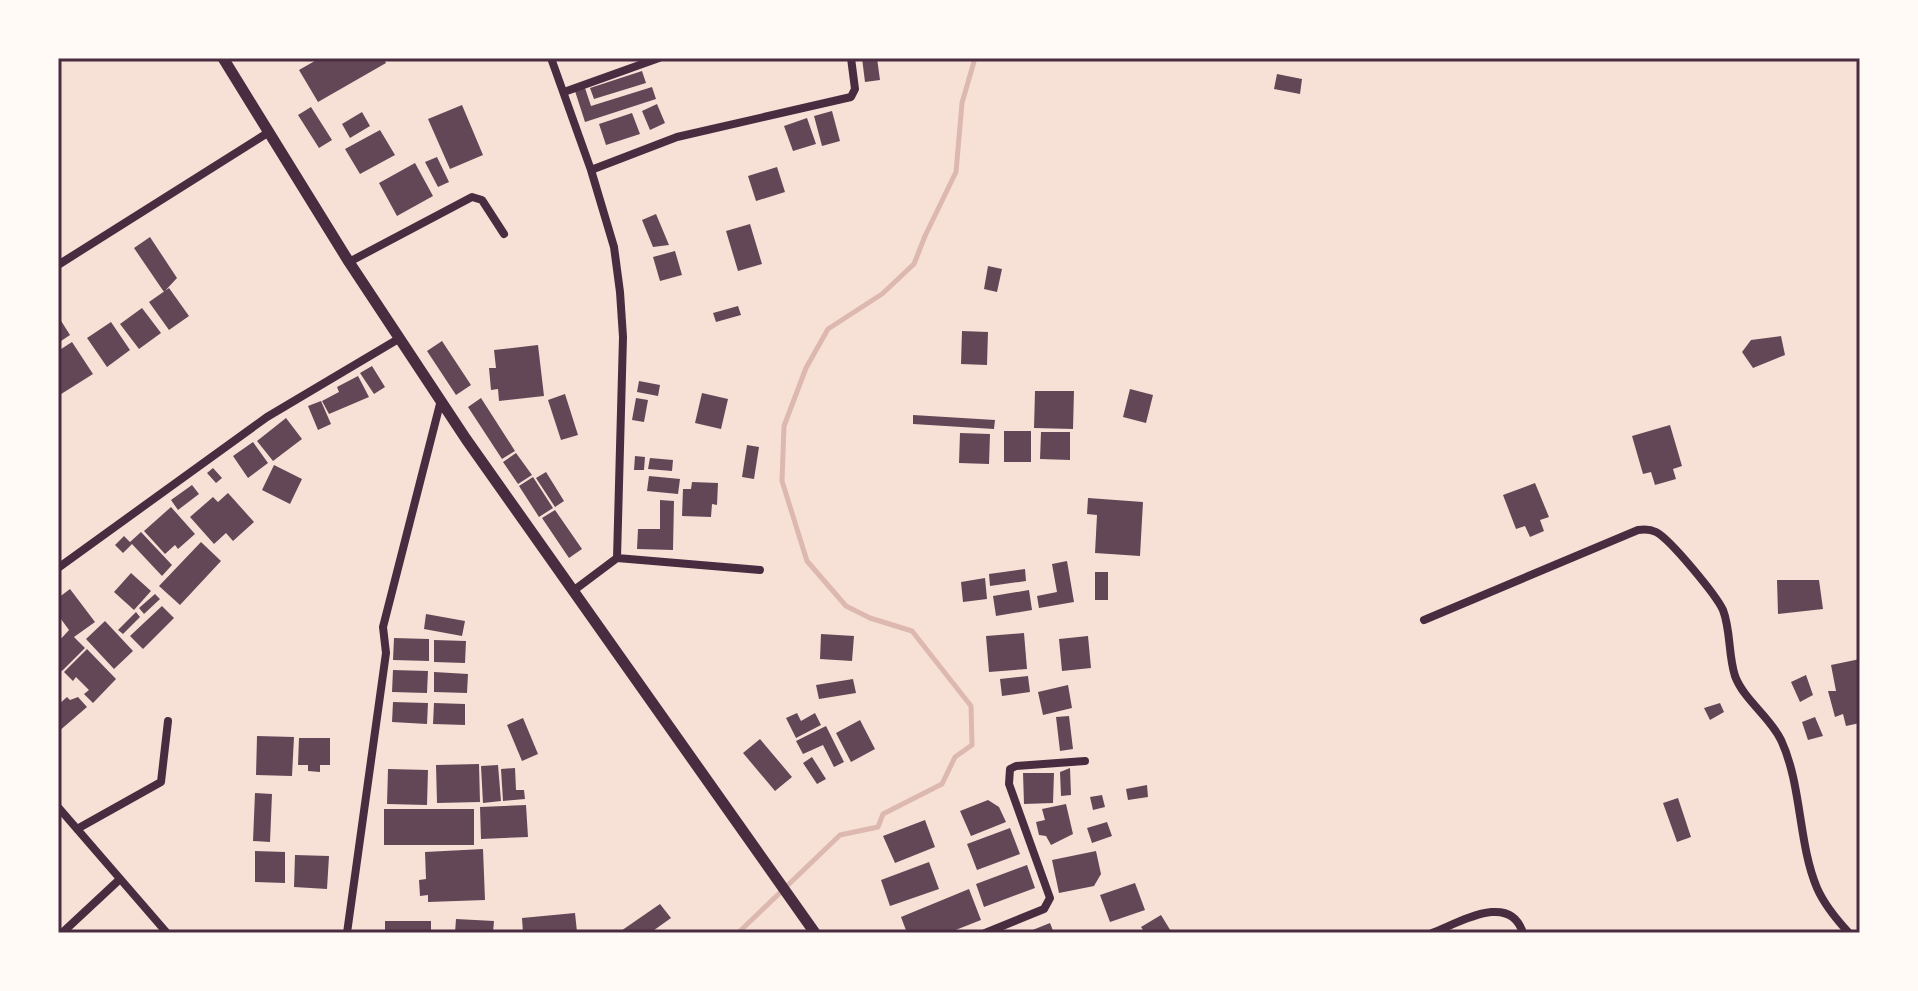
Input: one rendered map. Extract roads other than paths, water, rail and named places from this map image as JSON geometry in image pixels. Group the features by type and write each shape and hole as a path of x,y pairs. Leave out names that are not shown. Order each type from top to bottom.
{"street":[{"path":"223,58 349,262 441,399 815,933"},
{"path":"551,58 591,170 614,247 620,292 623,337 617,558"},
{"path":"564,92 659,58"},
{"path":"591,170 677,137 851,97 855,89 851,58"},
{"path":"58,265 269,132"},
{"path":"349,262 472,197 482,200 504,234"},
{"path":"58,568 267,417 400,338"},
{"path":"347,933 386,653 383,627 441,399"},
{"path":"1424,620 1638,530 1658,532 1697,574 1722,607 1727,623 1729,655 1737,680 1781,739 1817,888 1849,933"},
{"path":"573,591 617,558 760,570"},
{"path":"77,829 161,782 168,721"},
{"path":"985,933 1044,909 1050,898 1009,784 1010,769 1085,761"},
{"path":"58,807 167,933"},
{"path":"62,933 120,879"},
{"path":"1432,933 1498,910 1510,914 1520,923 1523,933"}],"waterway":[{"path":"738,933 840,835 878,827 883,814 942,784 955,757 972,745 971,706 912,631 870,618 846,606 807,561 782,481 784,426 806,368 828,329 882,294 914,264 956,172 962,103 975,58"}]}
